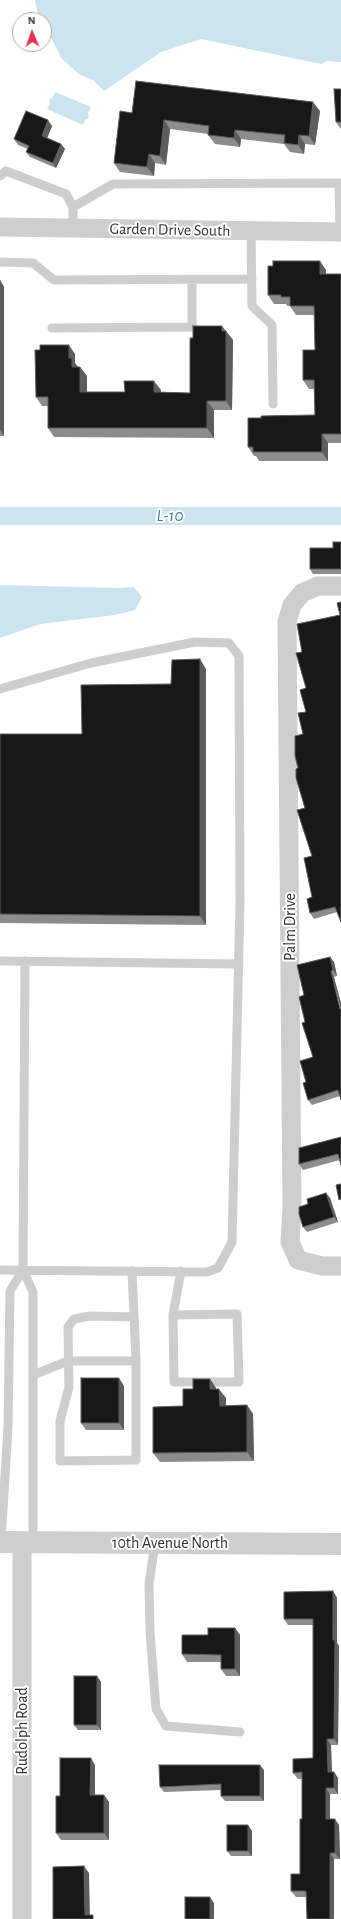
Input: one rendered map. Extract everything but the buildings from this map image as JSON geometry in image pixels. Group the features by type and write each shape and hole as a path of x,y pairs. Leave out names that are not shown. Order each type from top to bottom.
{"street":[{"name":"Garden Drive South","path":"0,227 251,232 340,232"},
{"name":"Palm Drive","path":"341,586 318,586 302,593 292,605 287,622 292,1208 290,1242 298,1260 322,1266 341,1266"},
{"name":"10th Avenue North","path":"14,1542 341,1544"},
{"name":"Rudolph Road","path":"14,1542 22,1919"}],"lane":[{"path":"0,176 6,171 66,194 73,208 73,229"},
{"path":"73,208 113,184 340,183 340,232"},
{"path":"251,232 252,306 272,325 273,404"},
{"path":"0,262 33,263 54,280 252,279"},
{"path":"52,328 192,327 192,280"},
{"path":"0,689 91,663 195,642 229,643 239,656 240,903 232,1242 218,1268 207,1272 0,1270"},
{"path":"0,961 239,964"},
{"path":"14,1542 33,1375 33,1292 23,1270 25,961"},
{"path":"14,1542 4,1360 10,1291 23,1270"},
{"path":"132,1271 136,1361 136,1460 60,1460 60,1421 69,1387 68,1327 74,1319 90,1316 134,1317"},
{"path":"173,1315 237,1314 239,1382 174,1382 173,1315 181,1271"},
{"path":"33,1375 68,1361 136,1361"},
{"path":"155,1543 149,1584 150,1632 156,1709 166,1726 240,1732"}],"water":[{"path":"35,0 341,0 341,62 328,61 321,64 201,39 161,52 104,91 93,80 80,75 62,59 52,40 52,12 37,11"},
{"path":"55,92 91,107 88,113 89,118 85,120 83,125 47,109 50,104 49,100 53,97"},
{"path":"0,585 118,588 134,587 142,597 135,610 115,615 40,624 0,638"}],"waterway":[{"name":"L-10","path":"0,516 341,516"}]}
